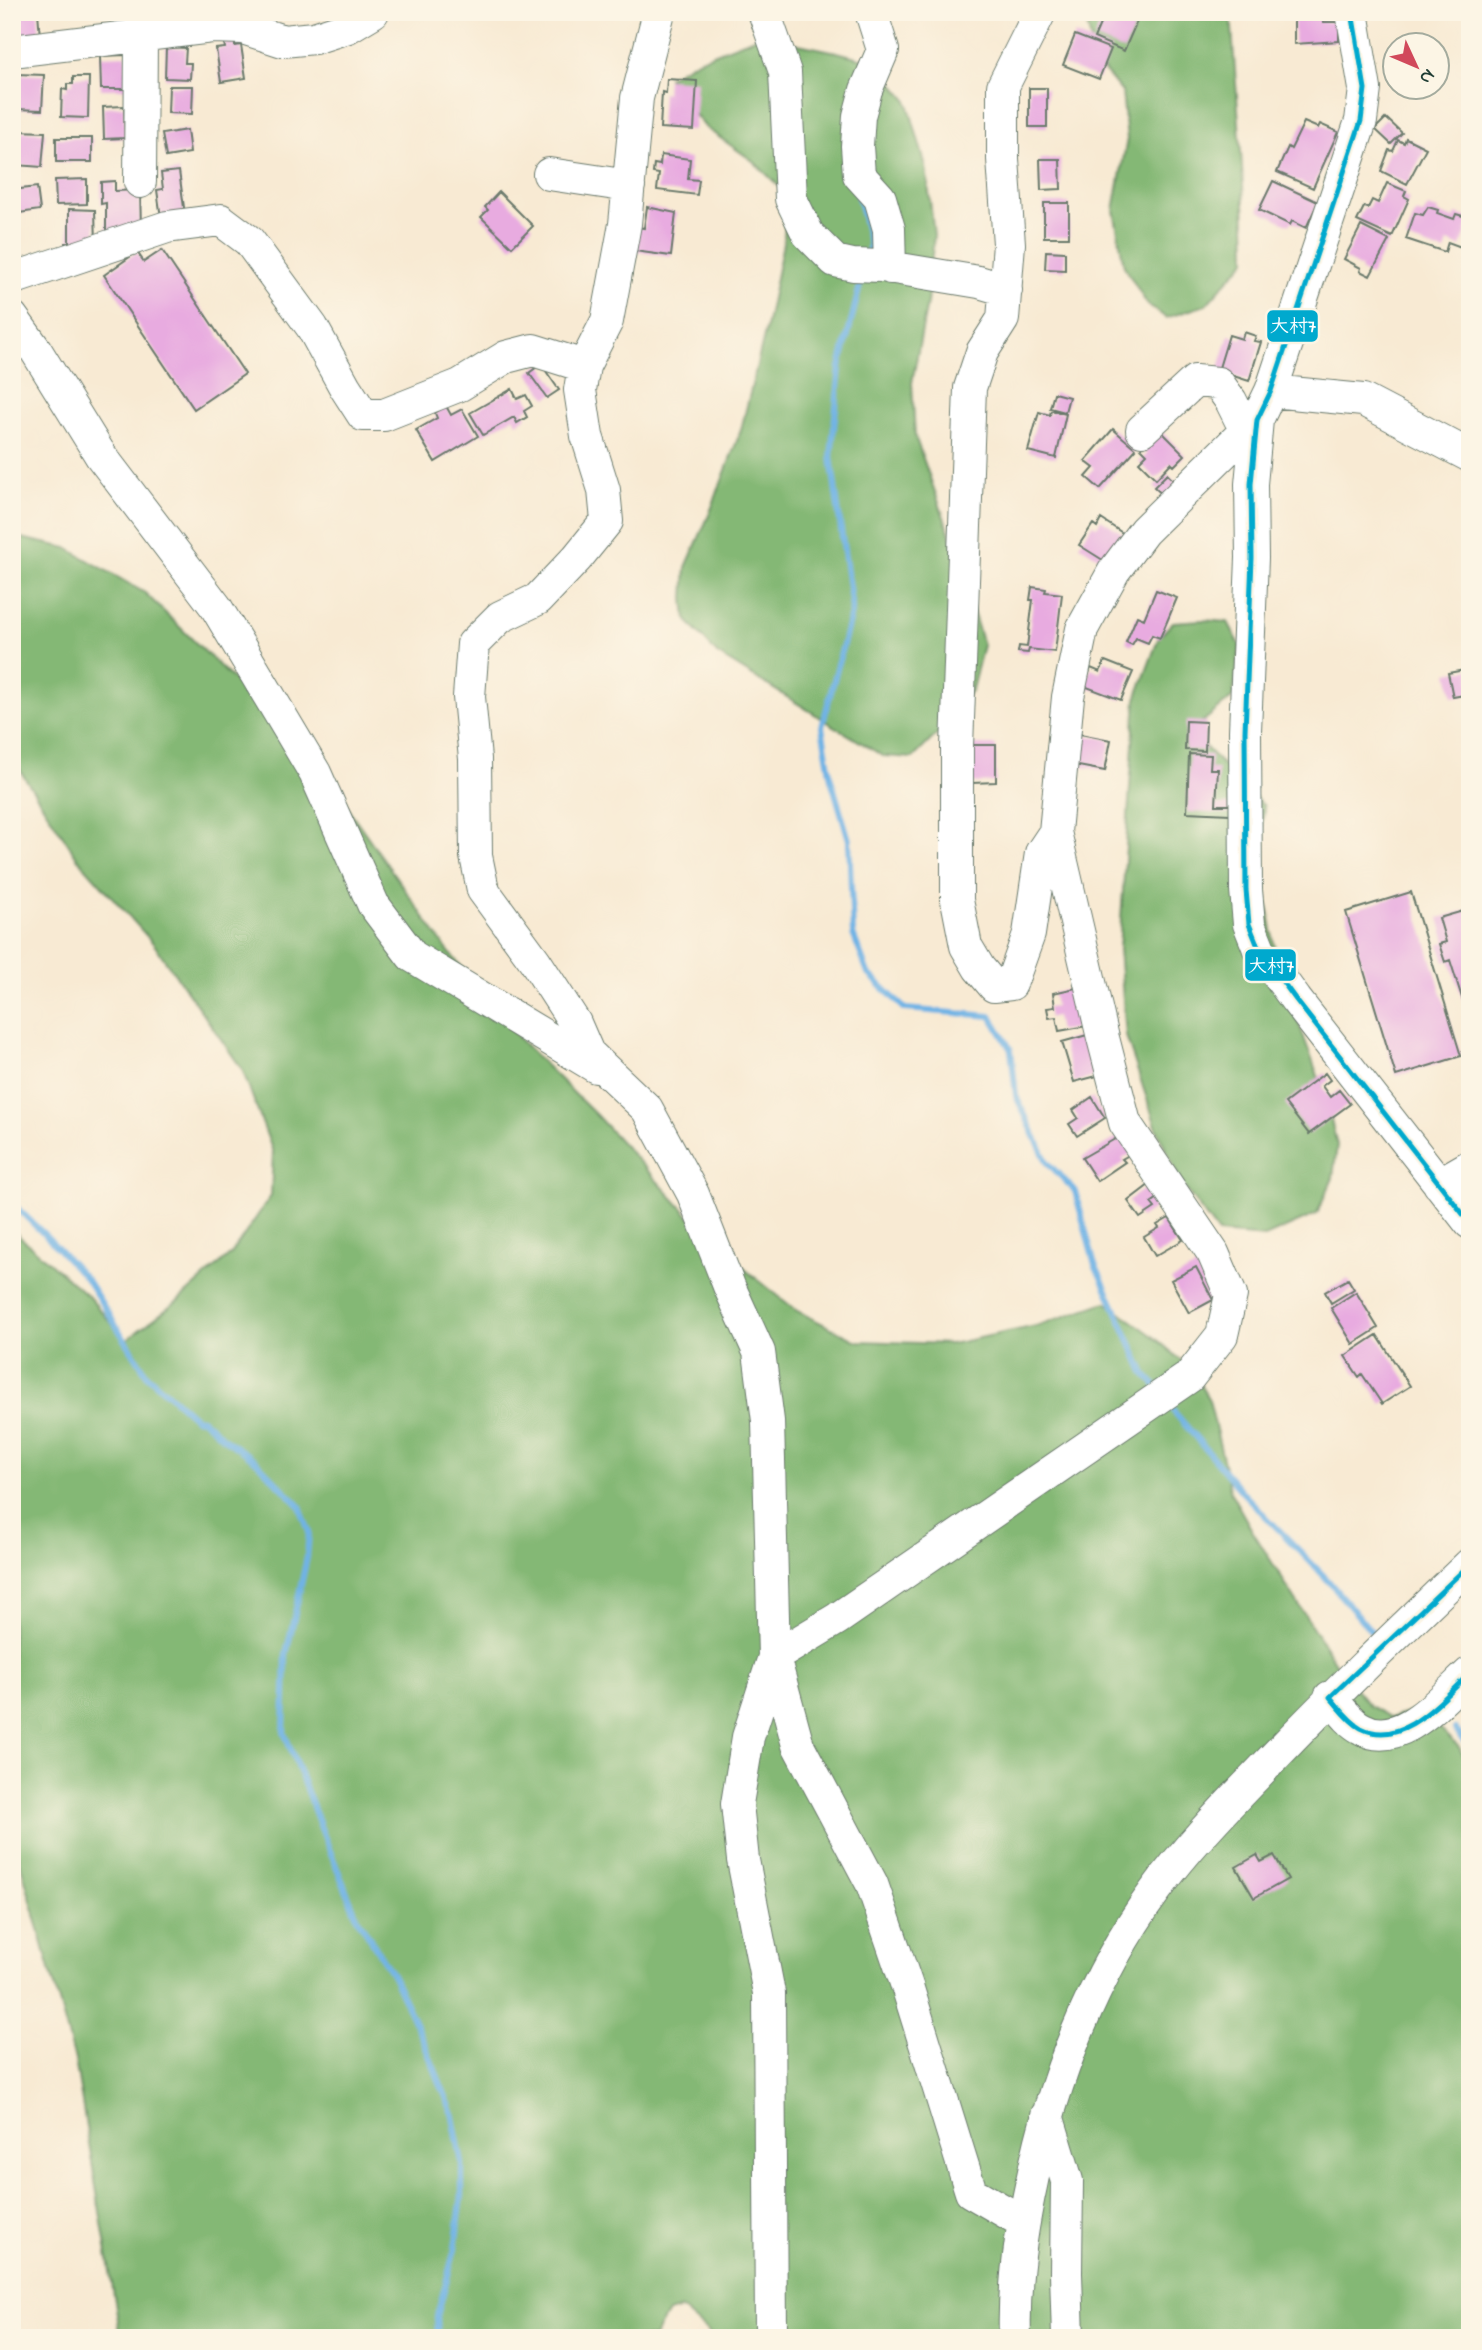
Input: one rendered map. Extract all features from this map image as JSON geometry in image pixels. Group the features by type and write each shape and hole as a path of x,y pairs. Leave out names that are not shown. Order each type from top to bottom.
{"street":[{"path":"12,51 56,48 212,27 243,29 283,41 314,38 348,27 373,12"},
{"path":"659,12 637,98 625,224 607,321 584,366 580,390 587,436 604,490 607,521 538,599 499,617 474,644 469,697 475,759 477,856 483,890 542,971 575,1023 587,1053 648,1109 694,1194 729,1286 759,1352 768,1421 774,1657 798,1745 872,1884 908,1989 971,2192 1023,2222"},
{"path":"764,12 785,72 790,199 808,234 835,261 979,282 1006,290"},
{"path":"871,12 883,50 866,90 859,116 857,146 859,175 880,198 889,229 875,266"},
{"path":"1040,12 1003,86 1003,159 1009,244 1003,319 982,352 970,388 957,747 957,901 966,946 994,986 1012,984 1029,933 1041,853 1055,832"},
{"path":"771,2338 769,1993 743,1860 737,1804 747,1737 774,1657 837,1619 1114,1426 1189,1377 1222,1335 1231,1295 1213,1253 1125,1123 1102,1038 1055,832 1068,697 1082,629 1114,571 1144,531 1251,425 1271,391 1362,121 1365,89 1352,12"},
{"path":"140,182 141,36"},
{"path":"549,174 629,186"},
{"path":"12,279 167,227 221,220 249,241 312,327 363,415 384,415 460,385 506,357 533,350 584,366"},
{"path":"12,317 35,349 101,456 216,607 316,774 373,904 412,956 612,1076"},
{"path":"1142,430 1195,381 1218,383 1251,425 1252,558 1245,731 1246,890 1249,924 1259,949 1296,1000 1470,1223"},
{"path":"1271,391 1363,400 1470,456"},
{"path":"1439,1184 1470,1166"},
{"path":"1015,2338 1014,2318 1023,2222 1047,2112 1103,1974 1153,1893 1192,1844 1330,1697 1470,1564"},
{"path":"1330,1697 1359,1728 1374,1734 1397,1733 1414,1723 1470,1673"},
{"path":"1047,2112 1068,2181 1068,2338"}],"green space":[{"path":"1084,12 1231,12 1246,260 1206,305 1166,318 1147,304 1124,266 1114,210 1127,139 1122,92 1096,61"},
{"path":"759,36 875,62 907,100 926,167 934,235 927,303 912,383 915,436 948,528 983,645 972,689 946,725 913,758 883,756 717,654 686,619 686,567 741,430 766,328 784,238 787,194 753,161 706,128 668,77 698,60"},
{"path":"12,536 67,548 145,593 246,692 328,780 445,947 524,1044 596,1115 721,1250 797,1311 857,1341 951,1344 1036,1326 1106,1302 1153,1336 1190,1368 1209,1400 1231,1493 1335,1663 1370,1706 1391,1718 1421,1709 1459,1747 1470,1769 1470,2338 715,2338 681,2309 668,2313 653,2338 121,2338 75,2060 12,1832 12,1230 88,1296 126,1340 179,1300 231,1254 271,1196 273,1152 242,1069 153,943 78,859 21,772 12,750"},
{"path":"1173,622 1228,622 1240,645 1233,697 1190,732 1264,806 1259,853 1274,943 1296,1016 1325,1095 1337,1145 1333,1178 1317,1214 1265,1237 1218,1233 1182,1184 1158,1132 1126,1036 1119,949 1136,699 1159,637"}],"building":[{"path":"12,12 38,12 40,37 12,39"},
{"path":"137,12 161,12 158,20"},
{"path":"1105,12 1141,12 1124,51 1094,38"},
{"path":"1294,12 1322,12 1323,22 1339,22 1339,41 1294,44"},
{"path":"1075,35 1111,49 1099,79 1063,65"},
{"path":"235,41 235,46 241,45 246,78 221,82 216,49 225,48 224,43"},
{"path":"166,47 186,48 185,63 191,63 190,79 165,78"},
{"path":"126,55 126,89 101,89 100,56"},
{"path":"16,74 44,75 42,110 15,109"},
{"path":"73,77 89,77 88,118 61,117 62,89 67,90 67,84 73,84"},
{"path":"667,79 697,81 694,130 660,128 662,92 666,93"},
{"path":"169,86 193,86 192,114 168,113"},
{"path":"1029,88 1047,88 1047,127 1029,127"},
{"path":"124,106 125,138 104,139 103,107"},
{"path":"1386,118 1402,133 1391,144 1375,129"},
{"path":"1304,122 1318,128 1320,124 1338,132 1313,188 1277,172 1288,147 1291,149"},
{"path":"187,130 190,153 166,157 162,134"},
{"path":"18,131 45,132 42,167 16,165"},
{"path":"56,138 92,138 92,162 56,162"},
{"path":"1406,138 1426,148 1407,184 1381,171 1389,150 1393,151 1398,140 1404,143"},
{"path":"661,155 690,159 688,179 699,180 697,195 657,190 659,174 653,173 654,164 660,165"},
{"path":"1040,159 1060,159 1061,189 1041,190"},
{"path":"179,171 185,215 161,218 157,190 163,189 161,173"},
{"path":"87,179 87,204 56,205 55,180"},
{"path":"115,181 115,191 140,190 141,228 106,234 106,203 101,204 101,182"},
{"path":"1273,181 1318,202 1306,228 1292,221 1290,225 1259,210"},
{"path":"1387,183 1406,191 1404,196 1409,199 1392,237 1357,221 1364,207 1368,208 1372,200 1378,203"},
{"path":"37,187 40,210 12,214 12,190"},
{"path":"499,192 533,226 512,247 481,217 488,210 485,207"},
{"path":"1044,203 1069,203 1069,237 1044,237"},
{"path":"647,207 676,213 671,256 634,251 637,227 644,228"},
{"path":"1428,207 1454,219 1456,214 1470,218 1461,247 1448,242 1445,252 1406,239 1415,213 1423,215"},
{"path":"69,209 95,210 96,244 65,251 65,243 69,243"},
{"path":"1361,226 1389,240 1370,276 1344,259"},
{"path":"162,250 245,374 194,409 104,275 137,252 144,262"},
{"path":"1046,251 1065,252 1065,270 1045,269"},
{"path":"1244,332 1256,336 1254,341 1261,342 1249,381 1218,371 1229,335 1242,339"},
{"path":"541,364 559,390 547,398 529,373"},
{"path":"512,389 517,399 526,395 532,406 524,411 527,417 517,423 514,417 483,435 470,413"},
{"path":"1054,393 1069,397 1065,412 1050,408"},
{"path":"446,406 451,415 462,409 478,436 435,462 416,430 437,418 435,413"},
{"path":"1051,410 1066,414 1056,458 1028,451 1039,412 1050,415"},
{"path":"1113,429 1136,449 1100,489 1086,477 1094,468 1085,461"},
{"path":"1160,430 1185,455 1174,466 1171,463 1156,479 1139,462 1147,454 1141,448"},
{"path":"1167,474 1177,484 1165,497 1154,487"},
{"path":"1101,519 1124,534 1106,562 1079,545 1093,524 1097,527"},
{"path":"1032,587 1062,594 1055,652 1029,649 1028,653 1018,652 1019,646 1027,647"},
{"path":"1156,590 1177,598 1160,638 1152,635 1148,643 1136,638 1132,645 1126,642 1137,616 1144,619"},
{"path":"1105,661 1133,672 1121,700 1084,686 1091,668 1100,672"},
{"path":"1470,669 1470,694 1453,697 1448,673"},
{"path":"1186,721 1206,722 1205,751 1185,750"},
{"path":"1080,734 1111,740 1105,771 1073,765"},
{"path":"971,745 996,745 996,782 972,783"},
{"path":"1189,754 1211,755 1210,769 1218,769 1216,805 1230,805 1230,814 1187,812"},
{"path":"1411,892 1461,1056 1396,1076 1346,912"},
{"path":"1470,909 1469,1020 1450,960 1445,962 1439,944 1446,942 1439,918"},
{"path":"1080,987 1087,1026 1059,1031 1056,1017 1049,1018 1047,1008 1055,1007 1053,993"},
{"path":"1087,1035 1097,1076 1074,1082 1062,1042"},
{"path":"1325,1073 1330,1080 1322,1086 1330,1097 1339,1090 1350,1104 1309,1134 1285,1103"},
{"path":"1092,1097 1105,1118 1077,1136 1069,1124 1078,1118 1073,1110"},
{"path":"1122,1135 1134,1152 1122,1159 1125,1162 1097,1181 1082,1158"},
{"path":"1149,1185 1158,1198 1151,1203 1155,1208 1140,1218 1128,1201"},
{"path":"1169,1218 1183,1240 1155,1256 1144,1237"},
{"path":"1196,1267 1213,1300 1189,1313 1171,1280"},
{"path":"1348,1279 1354,1289 1331,1303 1325,1292"},
{"path":"1356,1292 1378,1328 1353,1344 1331,1308"},
{"path":"1377,1335 1410,1386 1382,1404 1362,1374 1359,1377 1345,1356"},
{"path":"1257,1855 1261,1862 1274,1855 1288,1879 1254,1898 1236,1867"}],"waterway":[{"path":"857,192 870,245 867,256"},
{"path":"863,273 840,367 831,457 852,609 822,727 831,779 849,840 853,934 868,973 905,1009 991,1016 1011,1050 1016,1096 1047,1162 1075,1191 1094,1262 1145,1374 1158,1388"},
{"path":"12,1203 87,1280 148,1376 195,1418 202,1419 227,1441 255,1460 300,1506 309,1532 307,1557 286,1655 284,1732 357,1917 393,1976 452,2112 462,2163 462,2195 455,2249 437,2316 438,2338"},
{"path":"1169,1402 1175,1413 1243,1493 1325,1577 1371,1631"},
{"path":"1455,1729 1470,1747"}],"transit line":[{"name":"大村7","path":"1352,12 1365,89 1361,121 1271,391 1257,420 1251,484 1252,558 1245,731 1246,890 1249,924 1259,949 1296,1000 1470,1223"},
{"name":"大村7","path":"1330,1697 1470,1564"},
{"name":"大村7","path":"1330,1697 1348,1718 1361,1728 1377,1733 1392,1732 1421,1718 1470,1673"}]}
